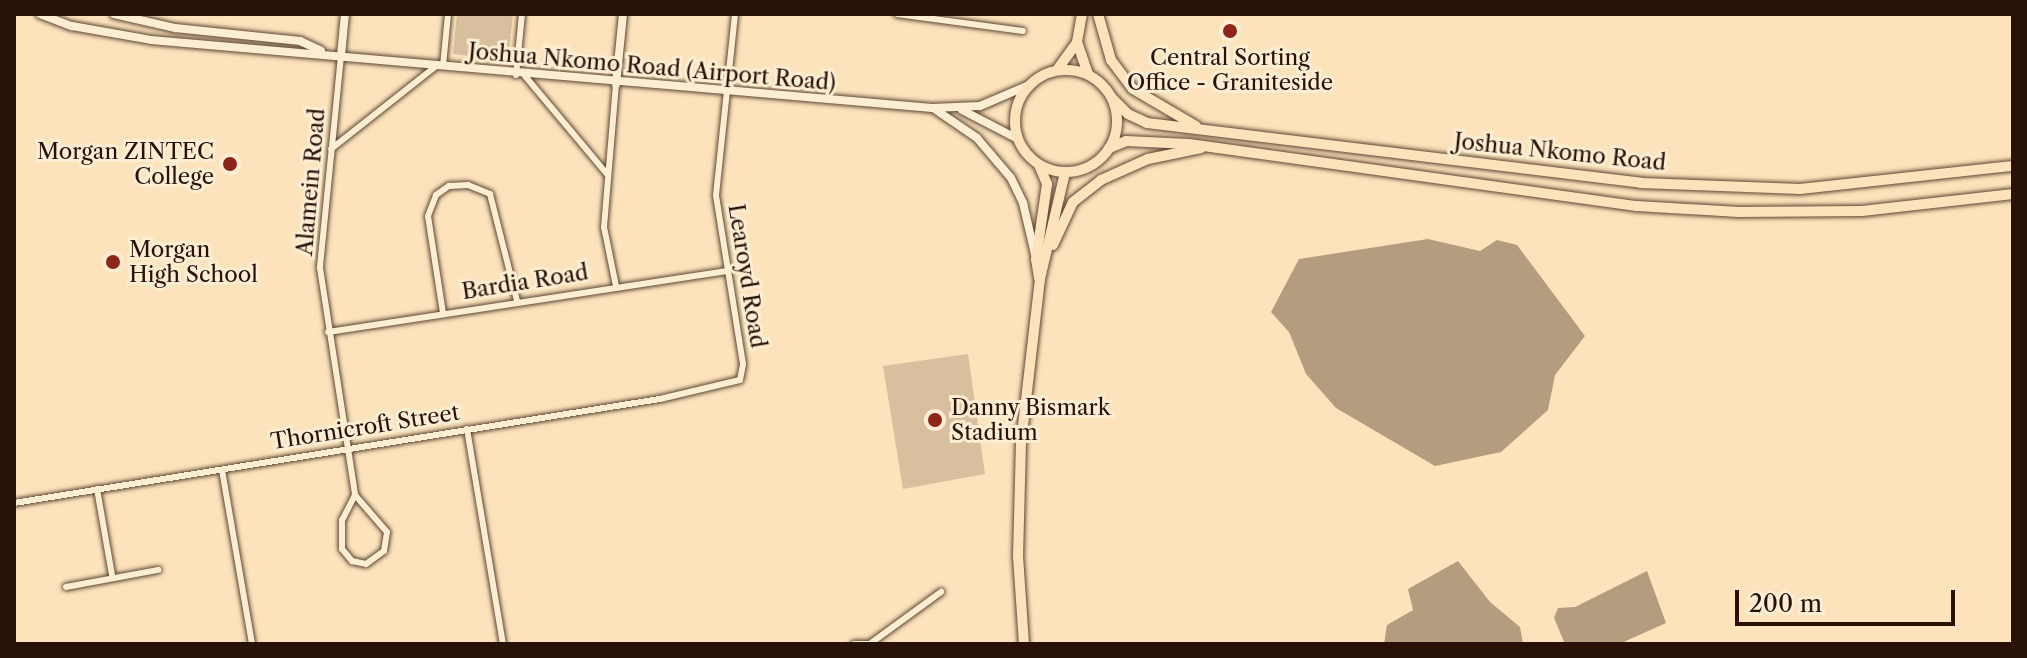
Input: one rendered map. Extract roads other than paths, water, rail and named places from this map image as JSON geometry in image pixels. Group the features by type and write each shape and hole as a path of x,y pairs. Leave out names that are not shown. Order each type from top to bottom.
{"main road":[{"path":"1024,644 1018,557 1021,443 1040,279 1047,184 1039,165 1018,139 1016,110 1029,85 1057,70 1077,42 1082,14"},
{"path":"1098,14 1111,60 1133,89 1204,130"},
{"path":"1039,165 1065,172 1090,166 1109,148 1117,123 1112,98 1088,74 1077,42"},
{"path":"1057,70 1088,74"},
{"name":"Joshua Nkomo Road","path":"1112,98 1147,123 1641,183 1745,189 1907,181 2013,166"},
{"name":"Joshua Nkomo Road","path":"1109,148 1151,140 1637,206 1710,211 1862,211 2013,194"},
{"path":"1042,259 1081,193 1148,159 1210,147"},
{"path":"1042,259 1065,172"}],"street":[{"path":"40,14 72,26 151,40 341,56"},
{"path":"114,14 175,28 300,41 341,56"},
{"name":"Alamein Road","path":"345,14 320,256 328,332 350,445 355,495 342,520 342,549 352,561 366,564 384,551 387,532 355,495"},
{"path":"331,149 440,66 448,14"},
{"path":"522,14 520,75 607,174"},
{"path":"616,286 604,227 623,14"},
{"name":"Learoyd Road","path":"722,388 740,380 743,372 716,195 735,14"},
{"path":"897,14 1023,31"},
{"name":"Joshua Nkomo Road (Airport Road)","path":"341,56 616,84 961,110"},
{"path":"961,110 1002,100 1029,85"},
{"path":"932,108 977,138 1011,178 1042,259"},
{"path":"961,110 1018,139"},
{"path":"443,313 428,216 436,195 449,186 468,185 490,194 517,301"},
{"name":"Bardia Road","path":"328,332 727,271"},
{"name":"Thornicroft Street","path":"14,503 222,470 350,445 722,388"},
{"path":"467,429 503,644"},
{"path":"222,470 252,644"},
{"path":"97,489 112,575"},
{"path":"66,587 112,575 158,570"},
{"path":"854,644 871,644 941,592"}],"place":[{"name":"Central Sorting Office - Graniteside","path":"1230,31"},
{"name":"Morgan ZINTEC College","path":"230,164"},
{"name":"Morgan High School","path":"113,262"},
{"name":"Danny Bismark Stadium","path":"935,420"}]}
